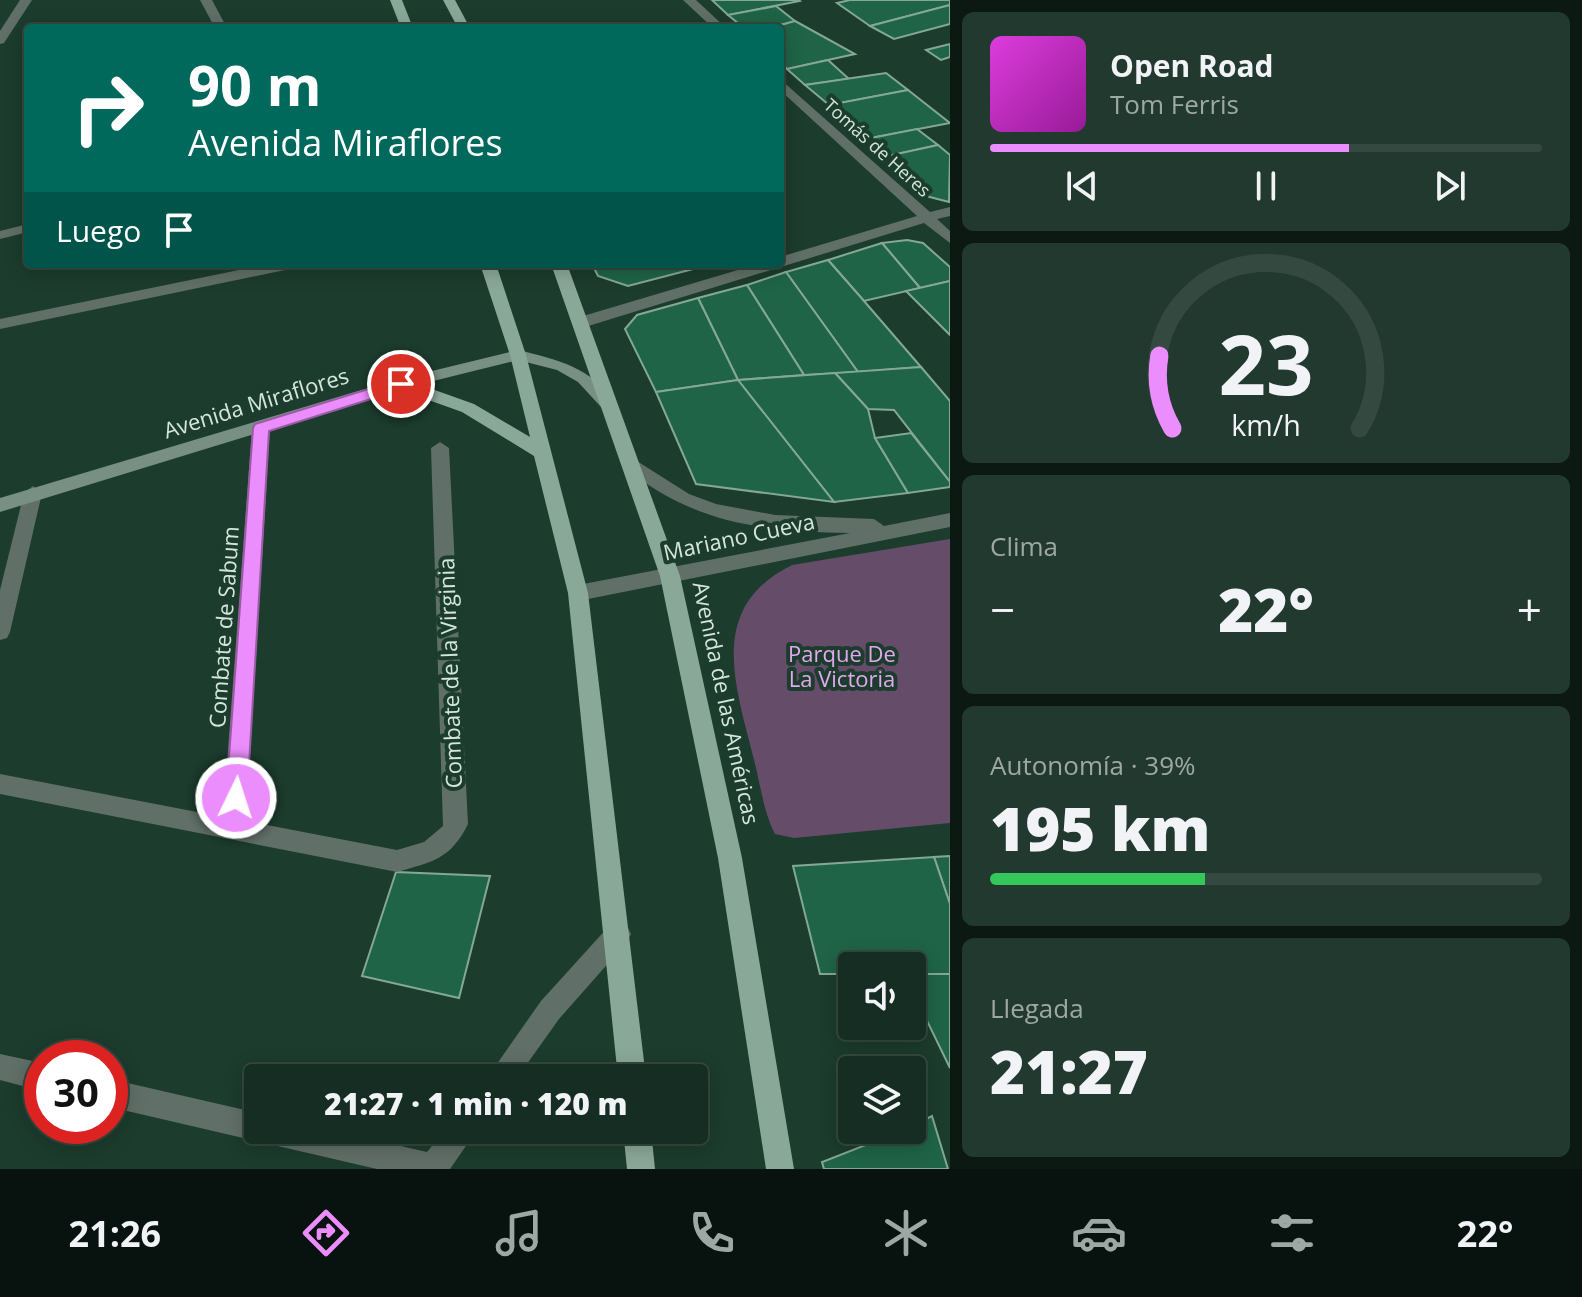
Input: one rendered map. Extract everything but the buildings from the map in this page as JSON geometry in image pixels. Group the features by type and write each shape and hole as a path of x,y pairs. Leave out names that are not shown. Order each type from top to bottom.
{"main road":[{"path":"396,0 405,24"},
{"path":"449,0 462,24"},
{"path":"489,268 518,355 578,593 631,1064"},
{"name":"Avenida de las Américas","path":"560,268 670,576 730,858 780,1169"},
{"path":"401,384 468,408 540,451"},
{"path":"638,1144 641,1169"}],"street":[{"path":"0,40 26,0"},
{"path":"206,0 219,24"},
{"path":"689,0 716,24"},
{"name":"Tomás de Heres","path":"784,87 950,239"},
{"path":"784,261 950,211"},
{"path":"0,235 24,229"},
{"path":"0,324 271,268"},
{"path":"579,323 723,271 745,268"},
{"name":"Avenida Miraflores","path":"0,505 401,384 518,355 563,366 584,378 607,403"},
{"name":"Combate de Sabum","path":"234,829 261,428"},
{"name":"Combate de la Virginia","path":"234,829 397,861 438,849 450,840 456,824 440,448"},
{"name":"Mariano Cueva","path":"629,462 650,482 677,499 742,518 812,525 910,527"},
{"path":"0,632 33,493"},
{"name":"Mariano Cueva","path":"578,593 950,520"},
{"path":"0,784 234,829"},
{"path":"511,1064 550,1010 618,934"},
{"path":"0,1067 24,1073"},
{"path":"128,1097 244,1124"},
{"path":"330,1144 433,1168 452,1144"}],"green space":[{"name":"Parque De La Victoria","path":"950,539 950,823 794,838 775,834 765,806 735,675 734,649 738,625 748,602 765,582 792,565"}],"route":[{"path":"236,798 261,428 401,384"}]}
